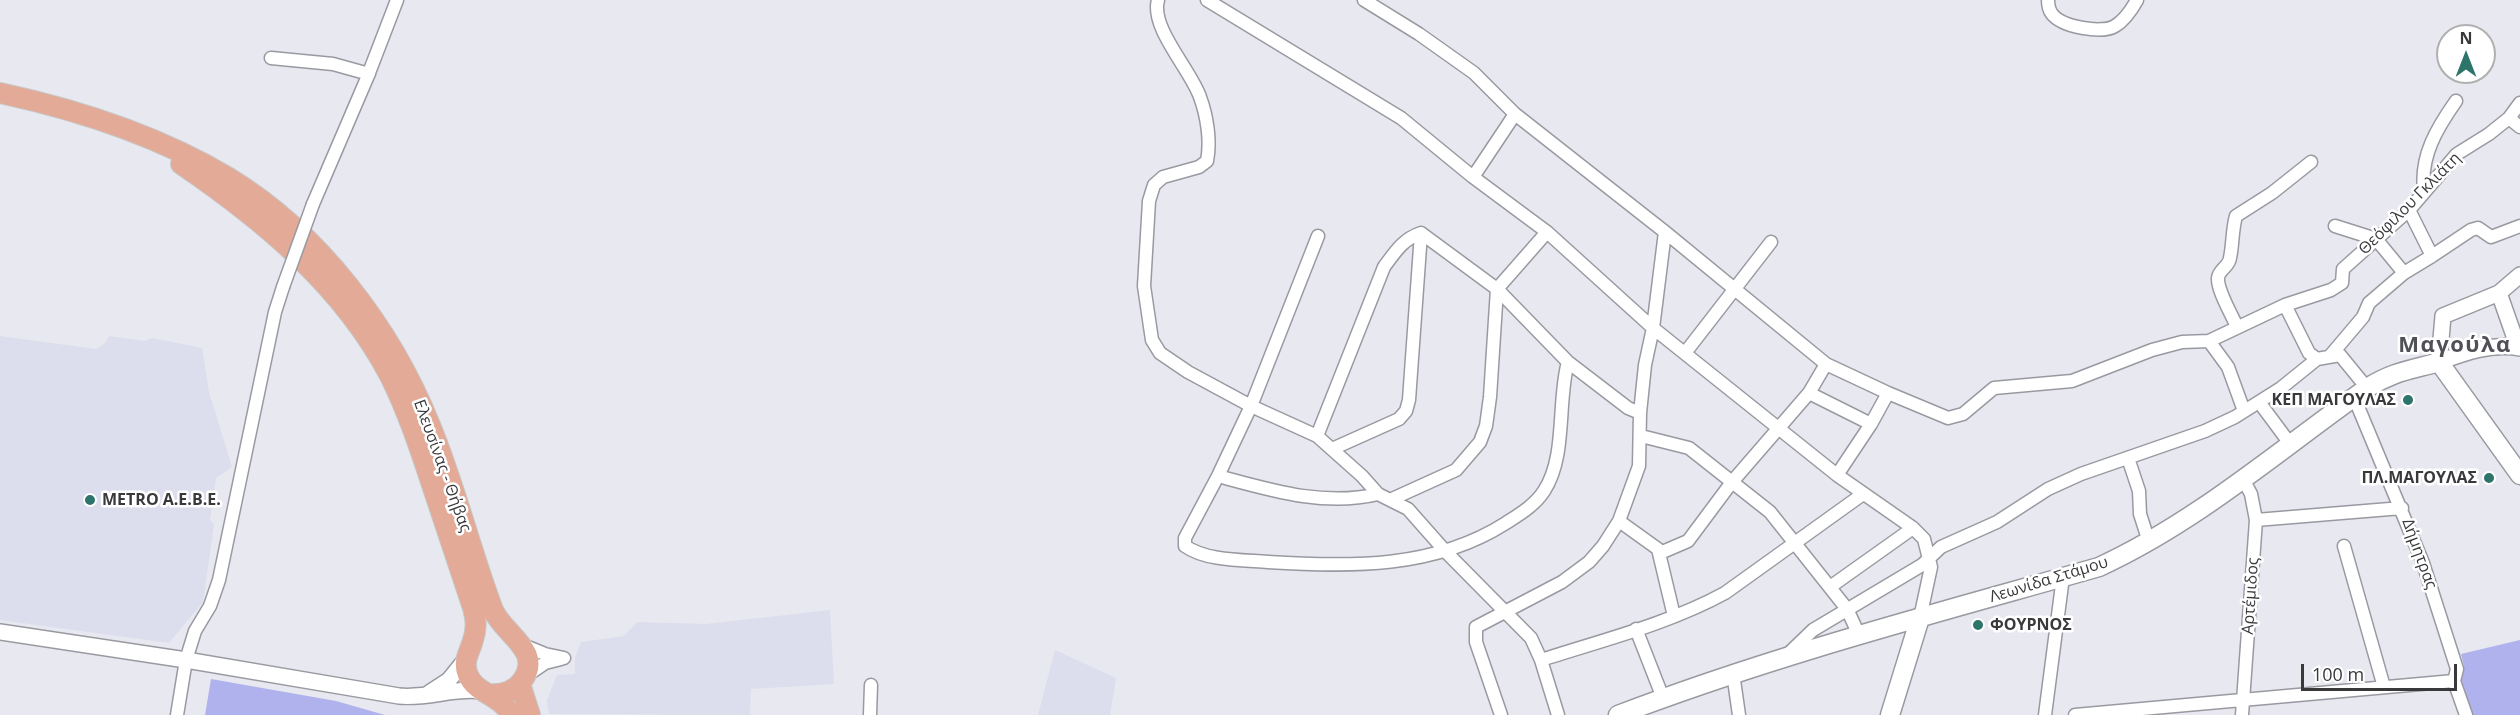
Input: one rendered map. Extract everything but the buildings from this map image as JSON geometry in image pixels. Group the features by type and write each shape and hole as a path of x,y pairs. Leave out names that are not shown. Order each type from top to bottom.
{"main road":[{"name":"Ελευσίνας - Θήβας","path":"0,93 61,107 133,133 196,160 250,193 308,242 358,301 392,350 430,424 490,604 497,619 516,640 528,660 523,680 530,715"},
{"name":"Ελευσίνας - Θήβας","path":"133,133 197,175 277,237 332,292 369,341 400,396 475,616 476,627 466,667 471,681 505,705 511,715"},
{"path":"2439,362 2520,475"},
{"name":"Λεωνίδα Στάμου","path":"1618,715 1733,673 1785,657 2099,567 2149,542 2243,479 2387,375 2439,362"},
{"path":"1890,715 1920,618"},
{"path":"469,651 489,633 500,632 516,640"},
{"path":"486,692 506,693 523,680"}],"street":[{"path":"177,715 186,660 195,631 210,606 219,580 275,312 313,204 369,74 397,0"},
{"path":"1158,0 1160,22 1200,96 1207,124 1209,150 1207,161 1199,167 1162,177 1154,185 1149,201 1144,286 1152,340 1160,353 1172,362 1251,406 1317,436 1362,476 1378,494 1408,509 1446,552 1531,638 1541,660 1558,715"},
{"path":"1207,0 1401,118 1473,177 1547,232 1653,328 1837,475 1913,528 1924,539 1931,567 1920,618"},
{"path":"1364,0 1419,34 1474,73 1515,114 1827,364 1888,393 1871,424 1837,475"},
{"path":"2048,0 2051,12 2059,19 2070,25 2099,30 2115,26 2137,0"},
{"path":"271,58 333,64 369,74"},
{"path":"2424,190 2422,176 2433,144 2434,133 2456,101"},
{"name":"Θεόφιλου Γκλιάτη","path":"1888,393 1948,418 1955,418 1994,388 2072,381 2152,350 2182,342 2209,341 2285,305 2331,290 2342,283 2343,269 2409,210 2457,154 2509,118 2520,103"},
{"path":"1473,177 1515,114"},
{"path":"2509,118 2520,127"},
{"path":"2237,327 2219,285 2218,277 2220,272 2228,266 2236,216 2272,193 2311,162"},
{"path":"2409,210 2432,256"},
{"path":"2335,226 2376,239 2404,273"},
{"path":"1785,657 1813,630 1922,565 1941,547 1997,522 2048,489 2081,474 2205,431 2259,402 2323,358 2363,317 2369,303 2404,273 2471,230 2478,228 2491,237 2520,226"},
{"path":"1392,499 1456,470 1480,442 1486,426 1490,397 1497,289 1547,232"},
{"path":"1501,715 1475,633 1480,624 1562,582 1589,562 1603,546 1619,521 1639,466 1640,413 1645,365 1653,328 1665,232"},
{"path":"1317,436 1384,267 1398,246 1412,236 1421,233"},
{"path":"1421,233 1497,289 1568,362 1628,408 1640,413"},
{"path":"1332,448 1399,419 1406,411 1409,400 1421,233"},
{"path":"1318,236 1251,406 1185,538 1185,546 1195,553 1250,561 1329,565 1406,561 1446,552 1493,531 1526,511 1543,493 1554,467 1562,418 1564,377 1568,362"},
{"path":"1685,353 1771,242"},
{"path":"2499,293 2519,347 2491,346 2439,362 2444,316 2499,293 2520,275"},
{"path":"2285,305 2309,352 2323,358"},
{"path":"2209,341 2228,367 2244,411"},
{"name":"Δήμητρας","path":"2323,358 2340,355 2361,392 2423,563 2457,669 2454,681 2466,715"},
{"path":"1660,553 1688,541 1732,482 1809,393 1827,364"},
{"path":"1809,393 1871,424"},
{"path":"2259,402 2291,445"},
{"path":"1641,436 1689,448 1770,512 1847,609 1859,635"},
{"path":"2128,458 2139,491 2140,514 2149,542"},
{"path":"1218,476 1275,491 1320,498 1358,499 1378,494"},
{"name":"Αρτέμιδος","path":"2242,715 2256,520 2251,494 2243,479"},
{"path":"1541,660 1674,616 1725,593 1863,494"},
{"path":"2256,520 2402,508"},
{"path":"1619,521 1654,544 1660,553 1674,616"},
{"path":"1830,587 1913,528"},
{"path":"2344,546 2384,687"},
{"path":"2045,715 2063,577"},
{"path":"1636,629 1663,698"},
{"path":"0,632 186,660 388,695 419,697 463,690 486,692"},
{"path":"516,640 545,654 564,658 545,663 523,680"},
{"path":"419,697 449,680 469,651"},
{"path":"1733,673 1739,715"},
{"path":"2075,715 2454,681"},
{"path":"870,715 871,685"}],"shaded area":[{"path":"0,336 96,349 106,342 109,336 145,341 152,338 202,348 209,392 232,467 216,478 210,520 214,525 203,602 169,643 0,620"},
{"path":"830,610 834,684 751,689 750,715 549,714 547,700 557,675 575,674 575,658 581,642 624,636 637,622 706,624"},
{"path":"2520,640 2520,715 2472,715 2459,677 2464,666 2461,654"},
{"path":"1055,650 1116,678 1110,715 1038,715"},
{"path":"211,679 336,701 385,715 205,715"}],"place":[{"name":"ΚΕΠ ΜΑΓΟΥΛΑΣ","path":"2408,400"},
{"name":"ΠΛ.ΜΑΓΟΥΛΑΣ","path":"2489,478"},
{"name":"METRO Α.Ε.Β.Ε.","path":"90,500"},
{"name":"ΦΟΥΡΝΟΣ","path":"1978,625"}],"district":[{"name":"Μαγούλα","path":"2455,346"}]}
